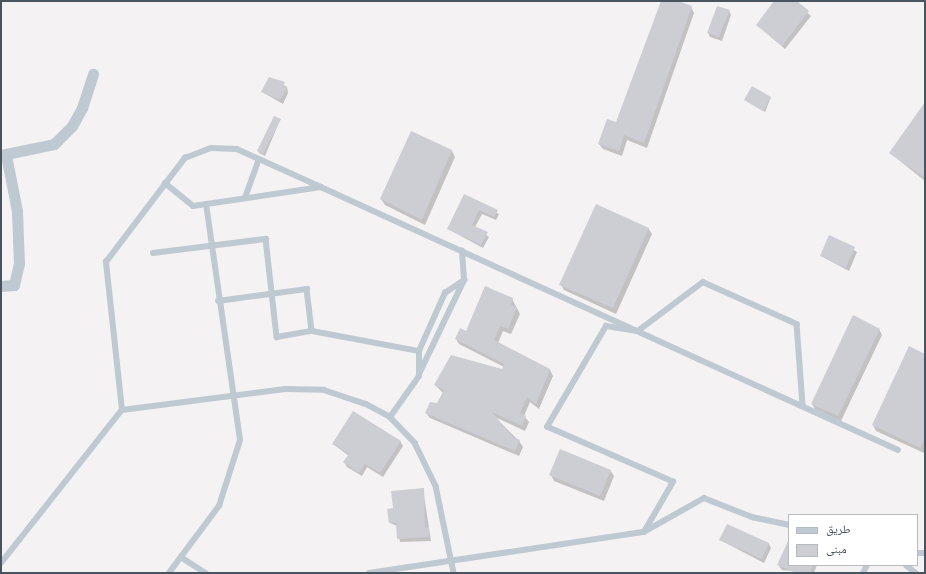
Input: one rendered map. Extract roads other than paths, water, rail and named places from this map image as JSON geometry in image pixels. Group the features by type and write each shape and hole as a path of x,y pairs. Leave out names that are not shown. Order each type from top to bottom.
{"street":[{"path":"1,286 14,285 19,264 17,211 3,155 54,144 72,126 82,108 93,74"}],"lane":[{"path":"122,410 106,262 165,182 185,158 211,148 237,149 803,405 898,450"},
{"path":"245,198 259,159"},
{"path":"165,182 193,206 321,188"},
{"path":"169,573 219,506 233,472 240,440 210,246 206,204"},
{"path":"153,254 266,239 277,337 312,331 419,351"},
{"path":"390,417 419,376 464,280 462,251"},
{"path":"419,376 419,351 445,293 464,280"},
{"path":"644,532 672,482 547,427 606,326 638,331 703,282 797,324 803,405"},
{"path":"218,301 272,292 307,289 312,331"},
{"path":"1,563 122,410 285,389 324,390 366,404 390,417 415,443 436,486 454,573"},
{"path":"369,573 452,562 644,532 704,498 752,517 788,525"},
{"path":"181,558 206,573"},
{"path":"907,566 916,573"}]}
